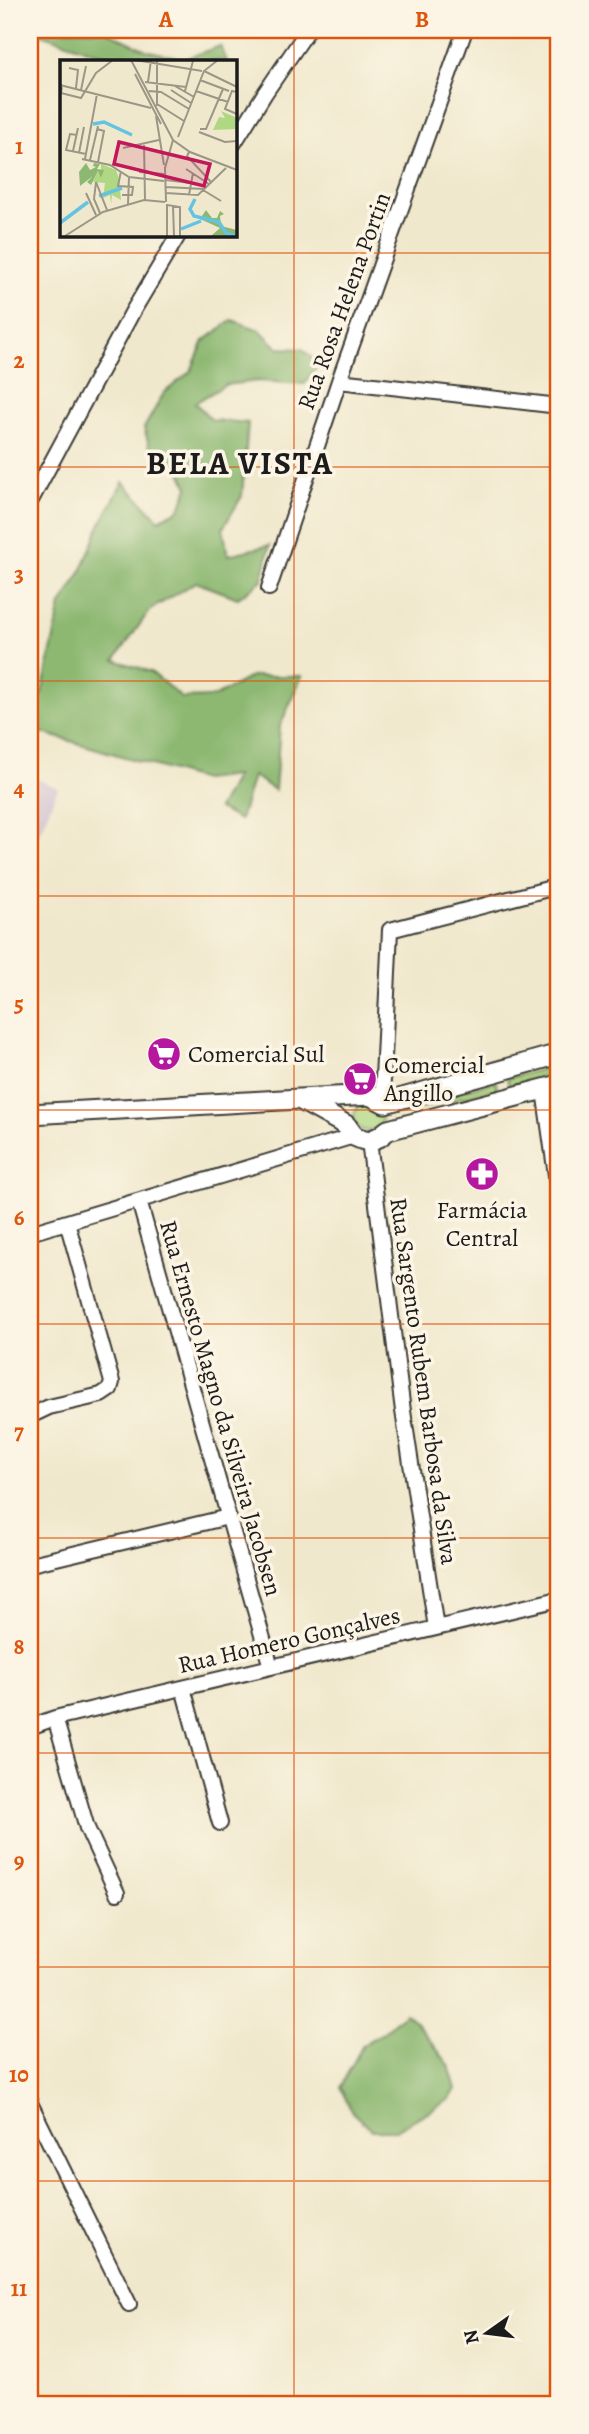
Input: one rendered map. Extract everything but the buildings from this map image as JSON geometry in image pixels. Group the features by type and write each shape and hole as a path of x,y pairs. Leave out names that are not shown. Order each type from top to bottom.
{"main road":[{"path":"384,1102 559,1054"},
{"path":"297,1098 356,1134 379,1137 388,1130 552,1087"},
{"path":"30,1114 370,1095 384,1102 391,1117 388,1130"},
{"path":"356,1134 348,1109 358,1097"}],"street":[{"path":"236,140 308,30"},
{"name":"Rua Rosa Helena Portin","path":"269,588 339,381 465,30"},
{"path":"30,502 126,323 178,236"},
{"path":"339,381 559,405"},
{"path":"384,1102 390,930 559,886"},
{"path":"552,1087 559,1197"},
{"path":"30,1233 356,1134"},
{"name":"Rua Sargento Rubem Barbosa da Silva","path":"356,1134 403,1411 436,1628"},
{"name":"Rua Ernesto Magno da Silveira Jacobsen","path":"139,1201 271,1667"},
{"path":"30,1416 49,1406 106,1393 112,1381 67,1222"},
{"path":"31,1564 228,1517"},
{"name":"Rua Homero Gonçalves","path":"30,1727 55,1718 559,1599"},
{"path":"183,1688 220,1823"},
{"path":"55,1718 87,1828 117,1892"},
{"path":"30,2103 128,2304"}],"shaded area":[{"path":"30,776 58,788 30,855"}],"green space":[{"path":"30,30 104,30 146,50 184,59 220,46 227,60 126,60 96,53"},
{"path":"136,30 284,30 240,38"},
{"path":"232,320 260,330 278,348 302,349 319,364 305,384 258,381 225,385 195,403 212,420 248,423 242,496 223,528 228,555 270,545 262,580 238,598 196,582 150,610 115,660 151,672 182,698 214,697 252,676 302,676 280,726 275,790 253,776 240,820 218,809 236,776 203,780 43,733 30,725 30,705 42,693 61,605 80,574 101,523 123,482 159,520 180,509 188,487 177,464 151,451 144,428 164,393 191,371 204,341"},
{"path":"559,1065 559,1071 509,1085 507,1079"},
{"path":"496,1082 497,1088 399,1114 398,1108"},
{"path":"368,1103 378,1107 382,1117 378,1127 368,1131 358,1127 354,1117 358,1107"},
{"path":"405,2013 415,2021 449,2065 456,2089 450,2099 396,2130 371,2130 352,2112 340,2087 363,2045 384,2032"}],"place":[{"name":"Comercial Sul","path":"164,1054"},
{"name":"Comercial Angillo","path":"360,1079"},
{"name":"Farmácia Central","path":"482,1174"}],"district":[{"name":"BELA VISTA","path":"240,463"}]}
